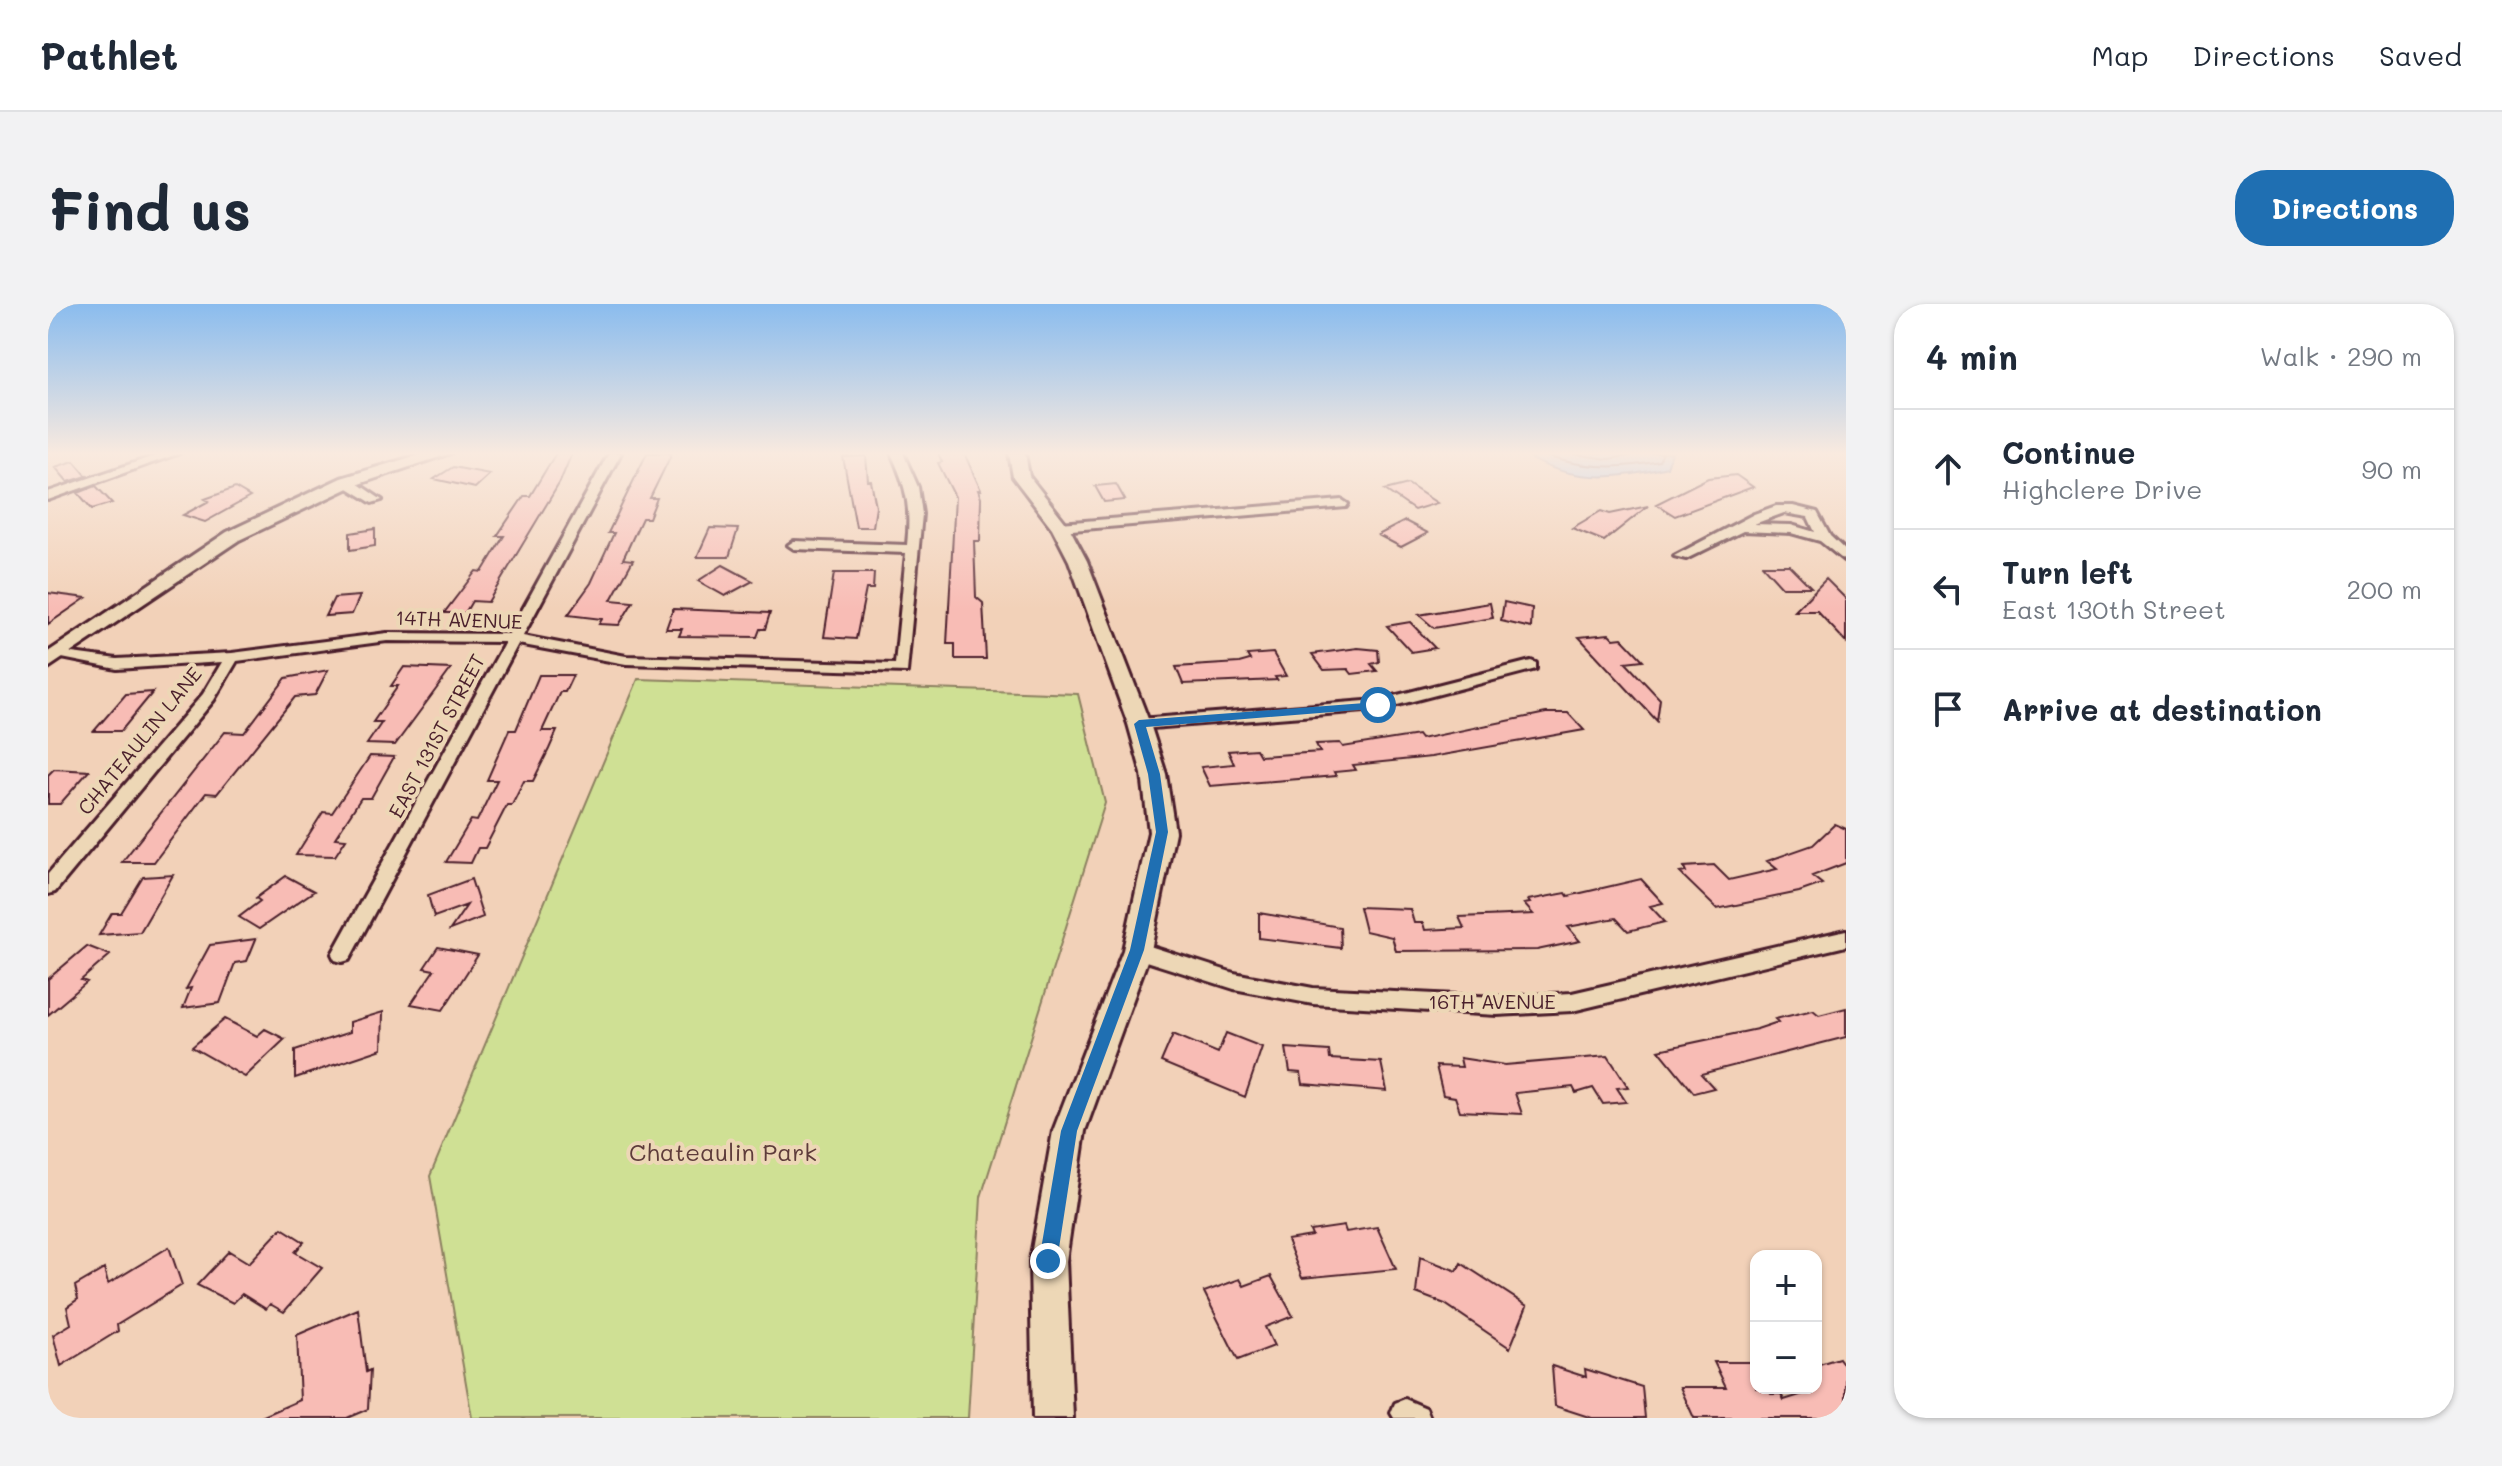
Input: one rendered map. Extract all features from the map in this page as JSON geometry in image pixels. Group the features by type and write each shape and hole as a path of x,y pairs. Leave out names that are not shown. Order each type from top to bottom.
{"street":[{"path":"55,658 233,536 298,505"},
{"name":"EAST 131ST STREET","path":"342,954 586,505"},
{"path":"794,545 912,549 915,505"},
{"path":"1043,505 1060,527 1078,561 1139,724 1154,774 1162,832 1137,950 1069,1131 1048,1261 1053,1418"},
{"path":"1060,527 1330,505"},
{"path":"1681,556 1741,527 1761,513 1790,508 1813,515 1825,538 1846,558"},
{"path":"1741,527 1791,529 1825,538"},
{"name":"14TH AVENUE","path":"55,658 117,664 232,657 387,637 512,638 626,660 902,669 912,549"},
{"name":"CHATEAULIN LANE","path":"48,887 209,697 232,657"},
{"path":"1139,724 1378,705 1531,666"},
{"name":"16TH AVENUE","path":"1137,950 1234,981 1313,996 1497,1006 1572,1002 1846,938"}],"green space":[{"name":"Chateaulin Park","path":"638,679 1078,694 1105,803 981,1197 968,1418 472,1418 430,1176"}],"building":[{"path":"202,505 236,505 205,522 183,515"},
{"path":"518,505 546,505 488,602 472,601 465,613 444,613 476,571 482,572 504,536 497,536"},
{"path":"622,505 654,505 649,518 642,518 623,559 633,560 611,600 633,602 619,625 599,624 602,619 568,615 591,583 614,533 608,533"},
{"path":"852,505 876,505 873,527 856,527"},
{"path":"955,505 981,505 980,541 974,541 976,597 983,603 986,659 955,659 955,644 947,644"},
{"path":"1407,505 1430,505 1414,510"},
{"path":"1658,505 1705,505 1675,516"},
{"path":"1648,506 1604,541 1572,528 1601,511 1610,514"},
{"path":"1405,521 1428,533 1401,547 1378,535"},
{"path":"710,528 738,529 729,557 697,557"},
{"path":"375,529 375,546 350,550 350,533"},
{"path":"723,565 753,581 725,596 698,581"},
{"path":"1762,565 1789,565 1811,587 1782,587"},
{"path":"834,573 874,573 873,589 866,589 856,639 824,637"},
{"path":"1826,579 1846,599 1846,642 1817,611 1795,611"},
{"path":"48,593 86,598 48,624"},
{"path":"360,596 352,614 325,616 334,598"},
{"path":"1504,602 1532,608 1531,628 1501,621"},
{"path":"1490,603 1493,618 1434,628 1419,615"},
{"path":"673,609 770,613 765,629 760,629 757,637 679,636 682,629 666,629"},
{"path":"1410,622 1435,648 1411,652 1387,626"},
{"path":"1609,634 1614,639 1622,638 1643,660 1625,662 1660,699 1657,721 1579,637"},
{"path":"1358,648 1378,650 1379,662 1371,664 1377,671 1352,674 1348,669 1324,670 1312,654"},
{"path":"1273,653 1286,676 1275,677 1277,680 1183,684 1176,667 1239,663 1250,660 1247,655"},
{"path":"404,667 451,669 395,745 367,744 382,722 373,722 398,686 391,686"},
{"path":"328,670 315,695 295,697 217,794 206,793 154,862 122,862 225,732 244,733 286,678"},
{"path":"539,675 573,675 565,692 560,692 542,731 557,731 549,749 533,781 524,781 512,805 507,805 485,848 478,848 471,863 446,862 471,820 477,821 497,780 487,780 509,730 516,730"},
{"path":"153,692 121,731 94,731 126,694"},
{"path":"1546,713 1568,713 1584,730 1431,757 1353,765 1356,770 1334,772 1336,776 1210,786 1201,767 1234,764 1228,751 1256,749 1260,756 1320,752 1316,744 1340,743 1343,747 1418,735 1421,739"},
{"path":"370,756 394,757 371,798 361,798 335,838 346,839 335,856 296,855 323,812 332,813"},
{"path":"54,769 89,771 60,804 48,804 48,775"},
{"path":"1835,824 1846,829 1846,863 1812,876 1822,884 1799,892 1717,909 1680,873 1686,872 1684,867 1714,865 1729,880 1777,869 1767,861 1813,845"},
{"path":"173,875 140,932 99,935 112,913 121,913 143,877"},
{"path":"286,876 314,891 259,929 239,917 260,901 256,898"},
{"path":"471,879 483,917 450,930 467,905 434,917 428,895"},
{"path":"1641,879 1663,903 1650,906 1665,922 1628,931 1616,918 1568,927 1580,941 1537,950 1396,951 1392,937 1365,931 1359,907 1410,909 1414,923 1423,923 1425,930 1464,928 1459,917 1533,914 1524,904 1530,903 1528,900 1566,893 1568,896"},
{"path":"1259,913 1340,927 1341,948 1259,938"},
{"path":"256,939 247,961 235,963 220,1003 183,1008 191,988 186,989 210,945"},
{"path":"87,946 110,955 81,980 87,982 48,1015 48,979"},
{"path":"438,947 478,955 443,1010 411,1004 434,970 424,968"},
{"path":"1846,1008 1846,1037 1701,1074 1714,1088 1694,1093 1659,1050 1757,1029 1778,1022 1775,1019 1813,1010 1819,1015"},
{"path":"383,1012 382,1049 295,1078 295,1050 350,1032 350,1022"},
{"path":"225,1019 257,1036 265,1029 285,1039 245,1077 192,1047"},
{"path":"1226,1033 1262,1047 1245,1097 1161,1062 1173,1034 1218,1053"},
{"path":"1286,1048 1329,1051 1330,1059 1381,1062 1387,1091 1303,1084 1301,1073 1290,1072"},
{"path":"1608,1056 1628,1087 1617,1088 1626,1102 1603,1104 1593,1088 1576,1093 1573,1087 1515,1093 1522,1114 1460,1111 1455,1097 1443,1095 1436,1066 1462,1067 1460,1058 1505,1065"},
{"path":"1344,1226 1346,1232 1377,1227 1396,1269 1302,1278 1287,1240 1312,1236 1310,1231"},
{"path":"282,1228 304,1242 295,1252 322,1268 284,1312 270,1304 266,1309 242,1294 233,1303 197,1285 229,1251 249,1263"},
{"path":"169,1247 182,1285 117,1325 118,1331 61,1366 53,1335 71,1324 67,1307 78,1299 75,1286 104,1269 108,1284"},
{"path":"1420,1257 1457,1271 1461,1263 1527,1306 1510,1348 1445,1304 1416,1293"},
{"path":"1271,1276 1293,1316 1265,1327 1274,1346 1238,1360 1204,1292 1240,1279 1244,1286"},
{"path":"358,1309 366,1372 370,1370 368,1409 347,1418 259,1418 300,1400 297,1335"},
{"path":"1839,1358 1846,1368 1846,1418 1694,1418 1680,1387 1726,1387 1714,1362 1750,1362 1750,1394 1781,1394 1784,1400 1803,1394 1822,1394 1822,1363"},
{"path":"1552,1366 1586,1377 1585,1369 1642,1387 1645,1418 1592,1418 1555,1406"}],"route":[{"path":"1048,1261 1069,1131 1137,950 1162,832 1154,774 1139,724 1378,705"}]}
